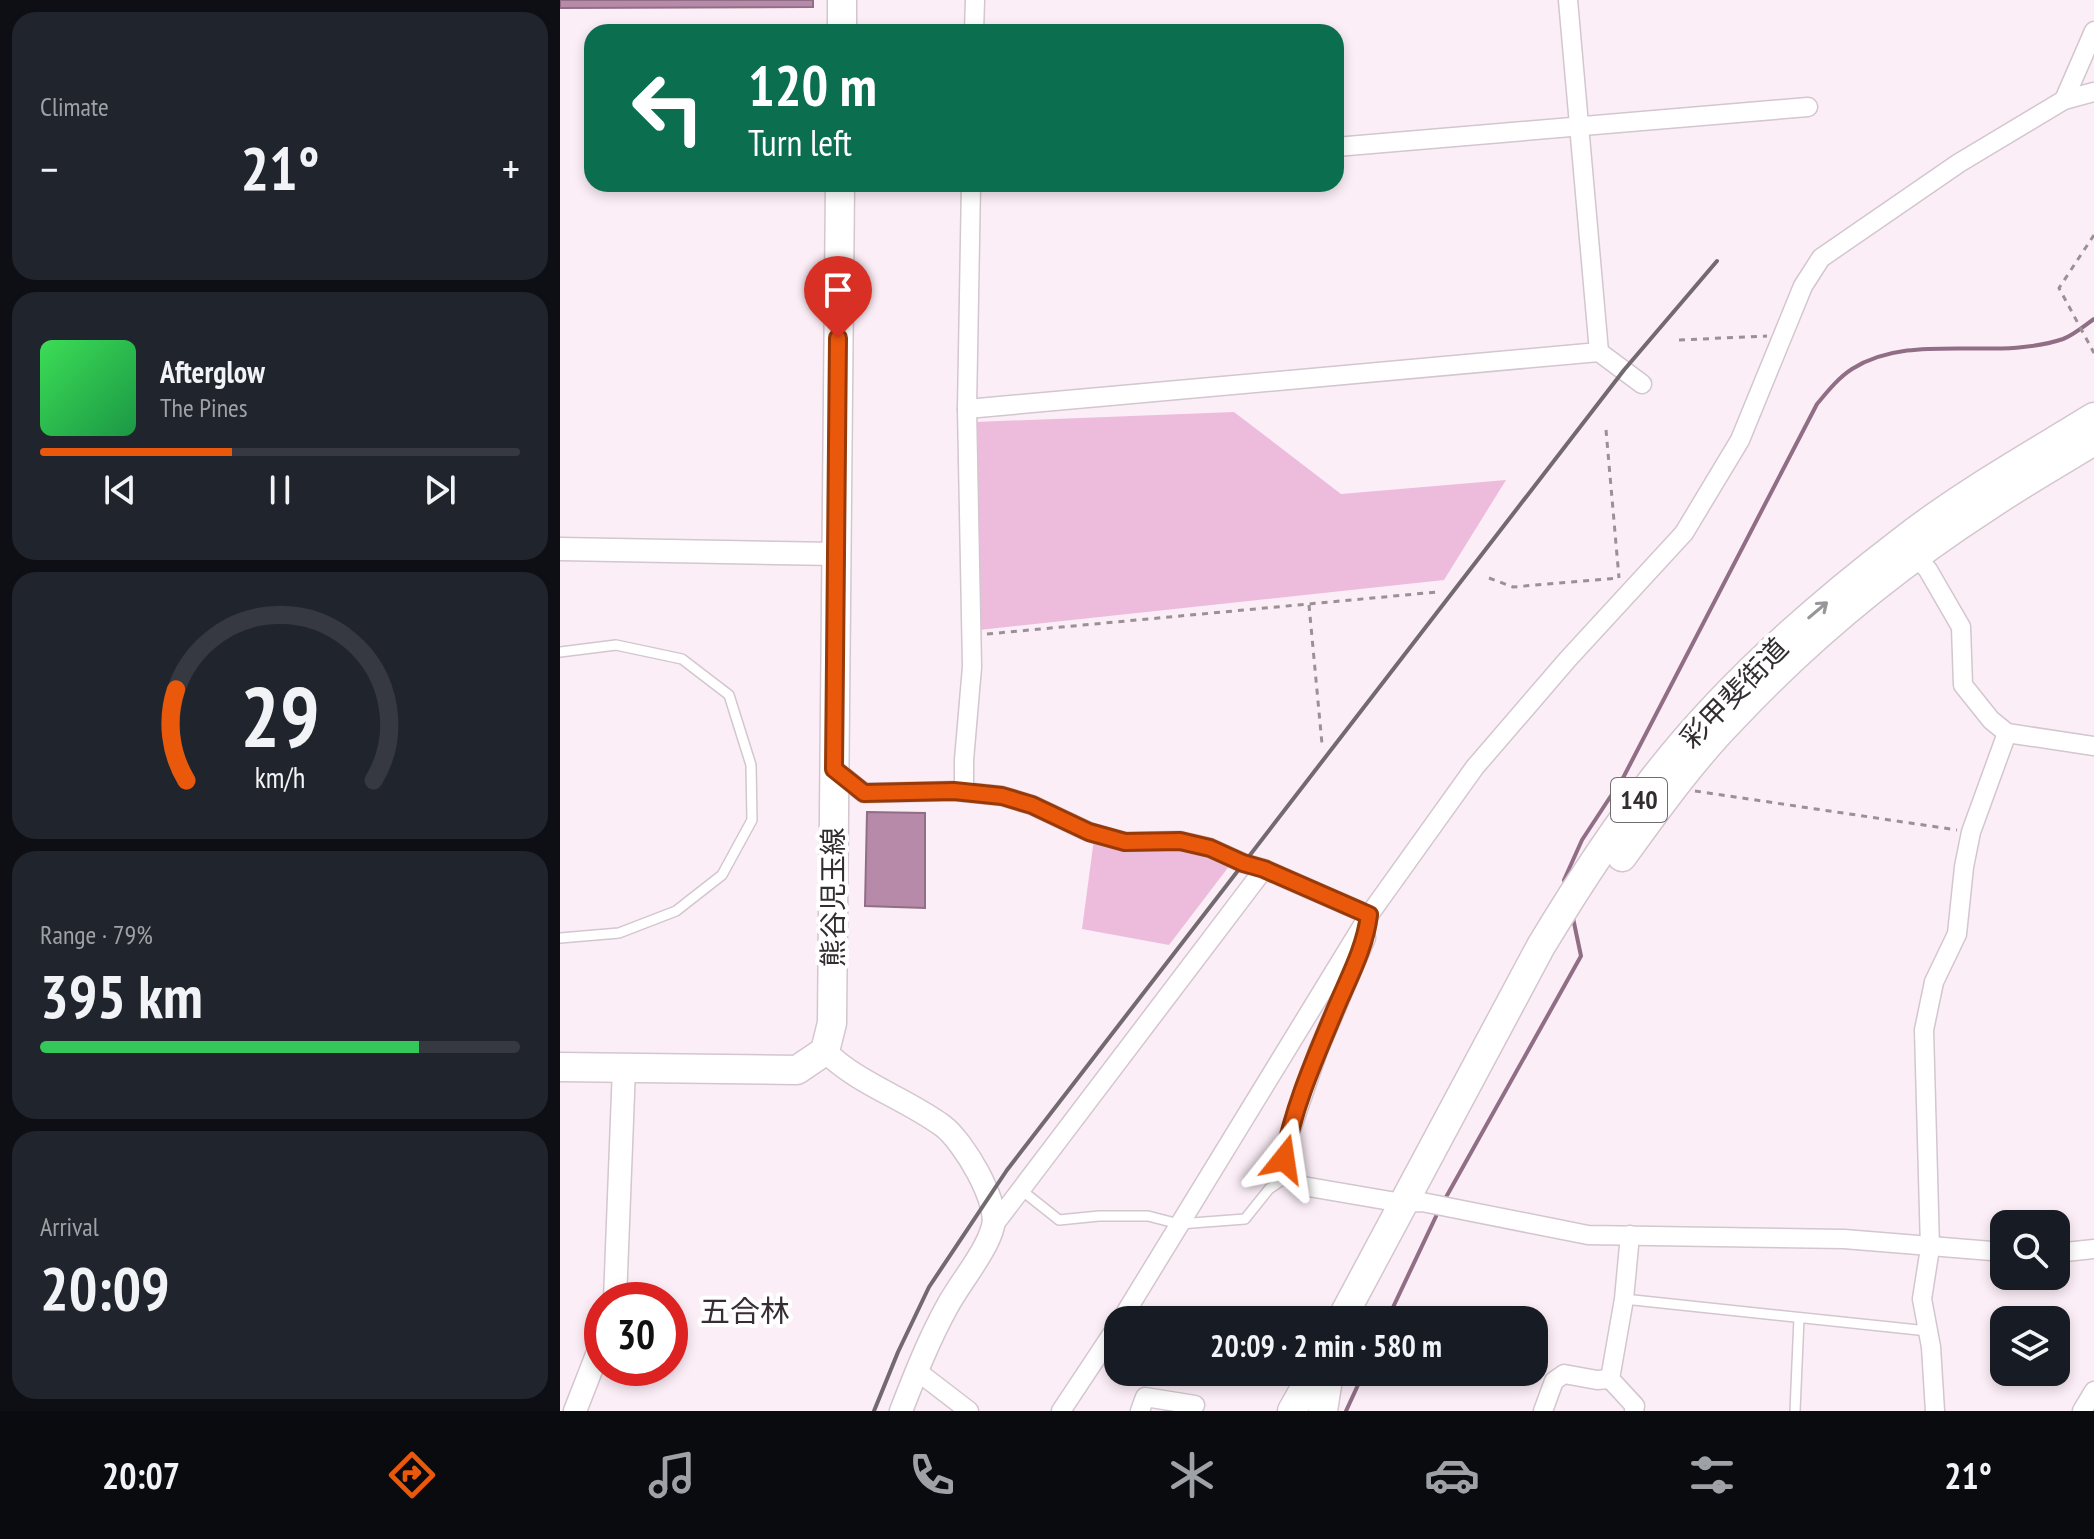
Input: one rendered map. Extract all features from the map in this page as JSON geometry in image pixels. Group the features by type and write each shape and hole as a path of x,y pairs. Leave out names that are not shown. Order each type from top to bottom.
{"main road":[{"path":"842,0 842,24"},
{"name":"熊谷児玉線","path":"825,1051 832,1023 840,192"},
{"name":"彩甲斐街道","path":"1367,1306 1412,1203 1565,906 1656,775 1716,707 1783,640 1902,541 2094,417"},
{"name":"彩甲斐街道","path":"1349,1306 1572,929 1678,782 1730,720 1796,655 1916,556 1990,505 2094,441"},
{"path":"560,1067 797,1070 825,1051"},
{"path":"1271,1411 1286,1395 1316,1393"}],"street":[{"path":"974,24 975,0"},
{"path":"1568,0 1599,352"},
{"path":"2064,100 2094,31"},
{"path":"1129,1306 1369,915 1475,767 1568,659 1684,533 1733,451 1803,286 1821,258 1959,163 2064,100 2094,92"},
{"path":"1344,146 1808,107"},
{"path":"964,792 972,667 967,409 971,192"},
{"path":"967,409 1599,352 1642,384"},
{"path":"560,549 835,554"},
{"path":"1916,556 1928,570 1961,627 1963,685 1991,720 2007,733 2094,746"},
{"path":"1935,1411 1922,1299 1930,1248 1924,1030 1934,982 1957,934 1971,832 2007,733"},
{"path":"834,769 864,793 964,792 1002,796 1032,805 1089,832 1125,842 1180,841 1210,848 1369,915"},
{"path":"901,1411 948,1304 994,1225 1264,869"},
{"path":"1369,915 1366,937 1318,1051 1287,1141 1284,1159 1288,1176 1303,1186 1588,1235 1844,1239 1990,1251"},
{"path":"825,1051 848,1071 944,1126 960,1142 973,1161 988,1196 994,1211 994,1225"},
{"path":"616,1282 624,1068"},
{"path":"1610,1379 1624,1299 1630,1235"},
{"path":"2070,1252 2094,1249"},
{"path":"1061,1411 1104,1346"},
{"path":"917,1371 969,1411"},
{"path":"1543,1411 1554,1381 1564,1374 1610,1379"},
{"path":"1610,1379 1635,1406 1634,1411"},
{"path":"575,1411 585,1386"},
{"path":"2082,1411 2094,1391"},
{"path":"1140,1411 1145,1397 1195,1405"}],"lane":[{"path":"560,652 616,645 682,659 729,695 751,765 752,820 722,875 676,911 619,933 560,938"},
{"path":"1020,1189 1059,1220 1148,1216 1179,1224 1245,1219 1269,1189 1288,1176"},
{"path":"1624,1299 1928,1331"},
{"path":"1795,1411 1799,1318"}],"path":[{"path":"2094,235 2059,288 2094,353"},
{"path":"1679,340 1783,335"},
{"path":"1606,430 1622,602"},
{"path":"1489,578 1513,587 1619,578"},
{"path":"972,636 1437,592"},
{"path":"1309,605 1322,744"},
{"path":"1678,782 1694,791 1971,832"}],"shaded area":[{"path":"560,0 813,0 813,7 560,8"},
{"path":"1234,412 1341,494 1506,480 1444,580 979,630 975,422"},
{"path":"867,812 925,813 925,908 865,906"},
{"path":"1094,839 1179,845 1230,865 1169,945 1082,929"}],"waterway":[{"path":"1565,884 1582,840 1624,776 1817,404 1833,385 1852,369 1876,358 1927,349 2037,345 2063,339 2094,319"},
{"path":"1445,1199 1581,956 1573,918"},
{"path":"1394,1306 1439,1210"},
{"path":"1346,1411 1358,1386"}],"railway":[{"path":"874,1411 929,1287 1007,1170 1624,370 1717,261"}],"district":[{"name":"五合林","path":"745,1312"}],"route":[{"path":"838,338 834,769 864,793 954,791 1002,796 1032,805 1089,832 1125,842 1180,841 1210,848 1369,915 1366,937 1318,1051 1287,1141 1284,1159"}]}
